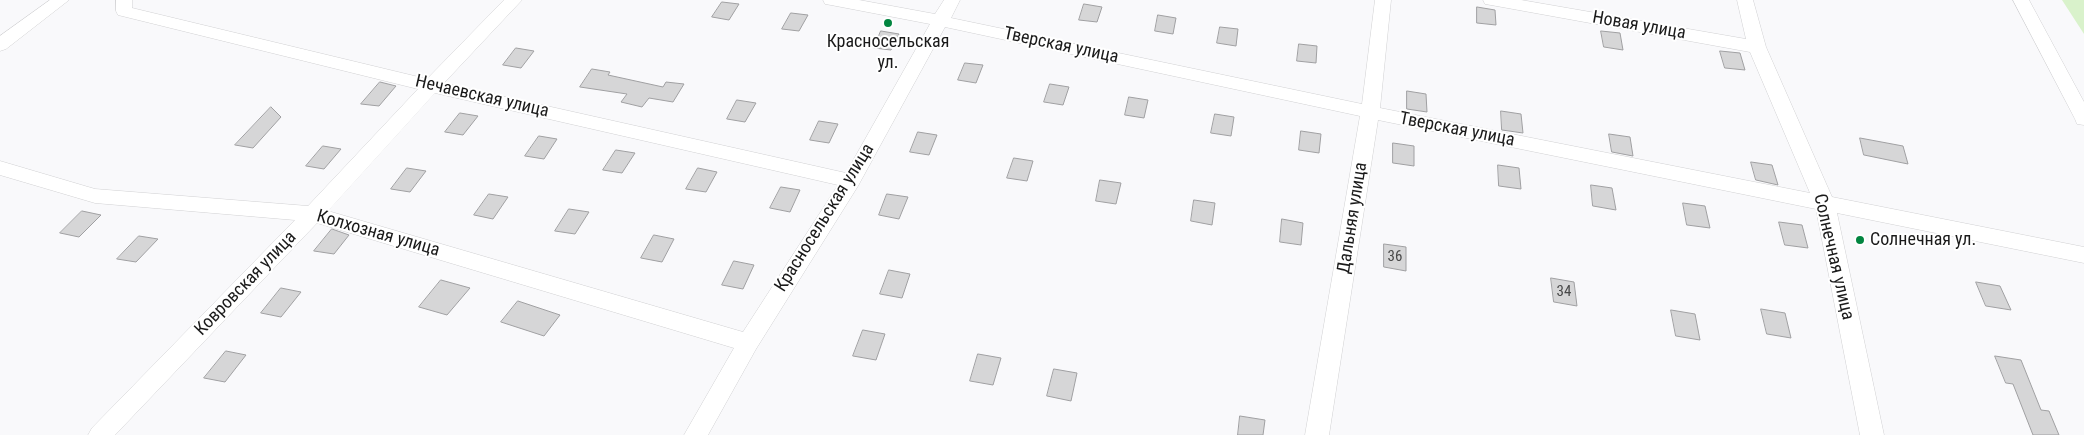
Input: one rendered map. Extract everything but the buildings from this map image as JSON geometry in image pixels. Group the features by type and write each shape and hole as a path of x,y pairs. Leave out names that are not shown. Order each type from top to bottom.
{"street":[{"path":"0,45 61,0"},
{"name":"Нечаевская улица","path":"124,0 124,11 431,86 851,181"},
{"name":"Ковровская улица","path":"100,435 313,214 431,86 514,0"},
{"name":"Тверская улица","path":"831,0 941,21 1370,112 2084,255"},
{"name":"Красносельская улица","path":"696,435 748,343 851,181 952,0"},
{"name":"Дальняя улица","path":"1317,435 1370,112 1383,0"},
{"name":"Новая улица","path":"1490,0 1757,47"},
{"name":"Солнечная улица","path":"1745,0 1757,47 1825,204 1872,435"},
{"path":"2021,0 2084,119"},
{"name":"Колхозная улица","path":"0,168 95,196 313,214 748,343"}],"green space":[{"path":"2062,0 2084,0 2084,34"}],"place":[{"name":"Красносельская ул.","path":"888,23"},
{"name":"Солнечная ул.","path":"1860,240"}]}
